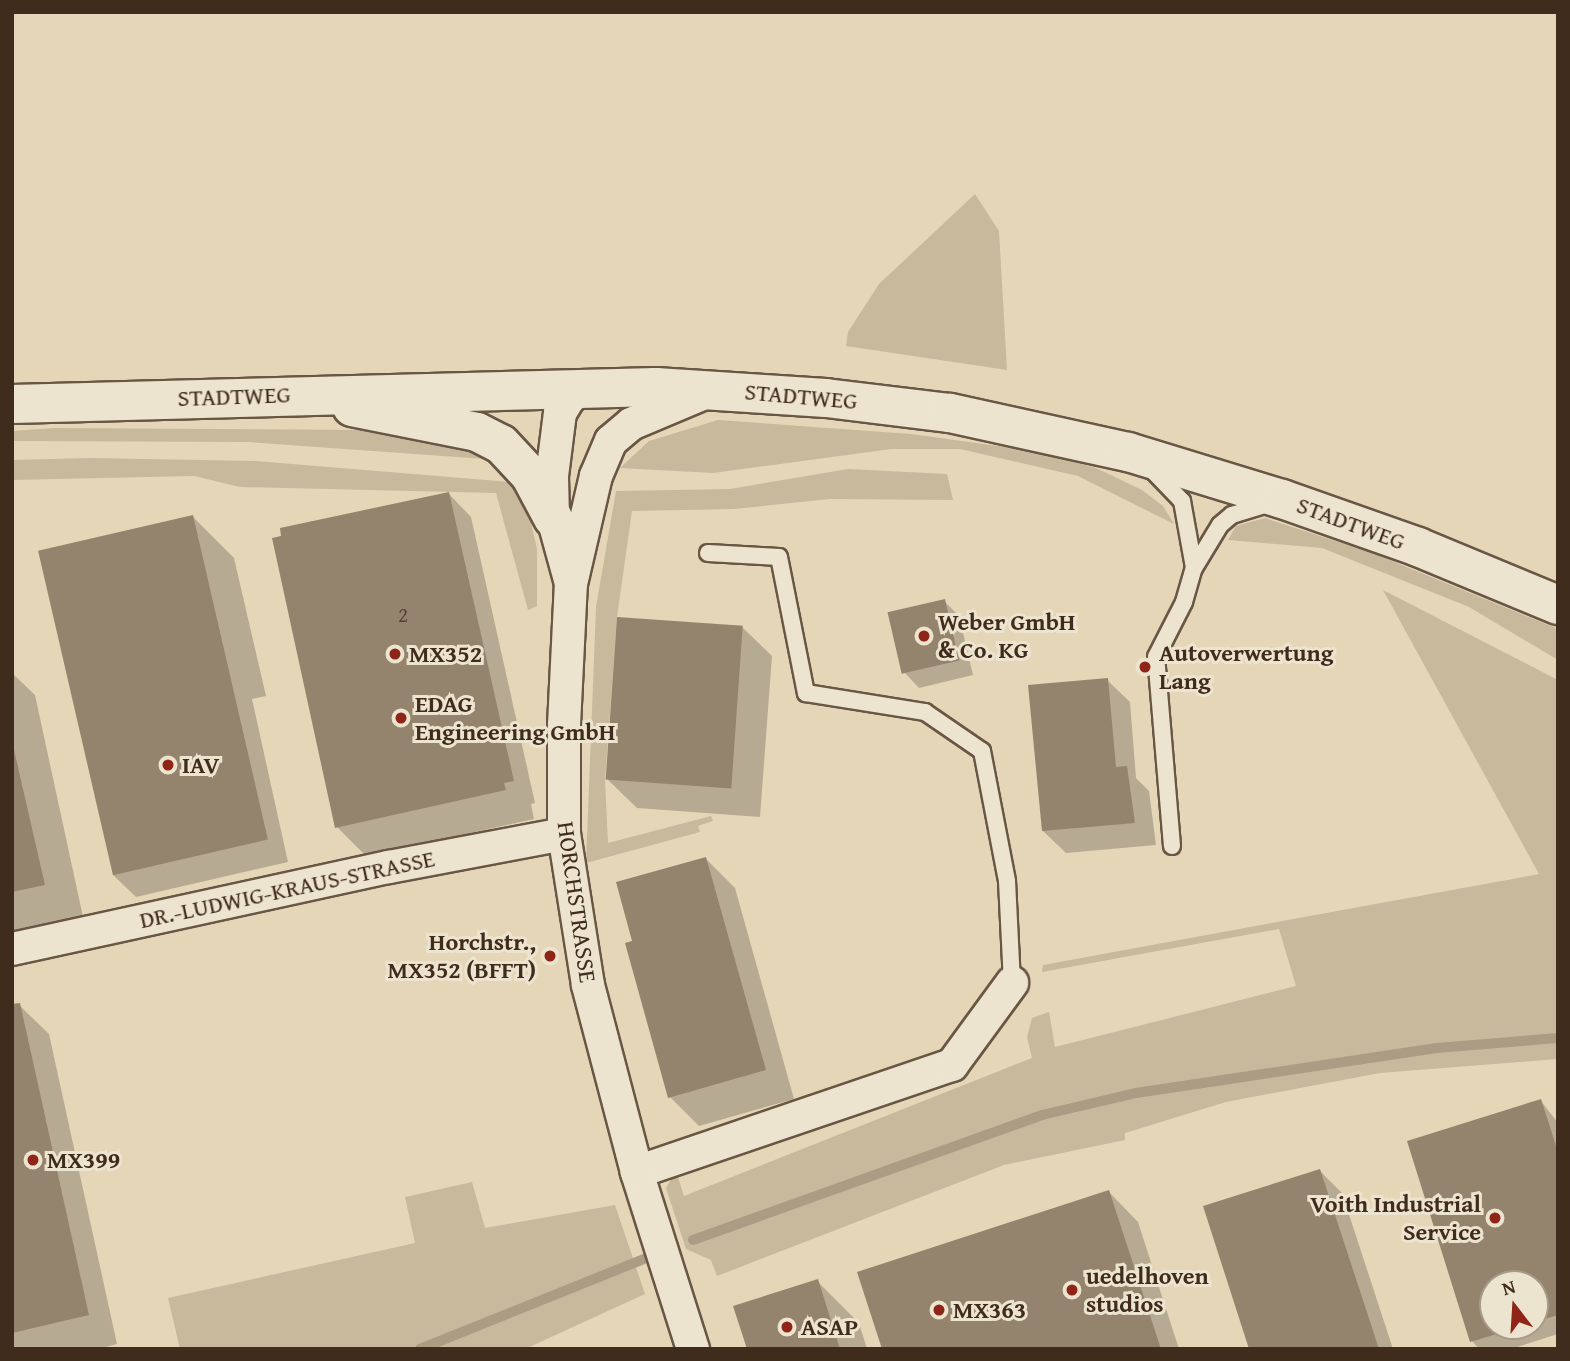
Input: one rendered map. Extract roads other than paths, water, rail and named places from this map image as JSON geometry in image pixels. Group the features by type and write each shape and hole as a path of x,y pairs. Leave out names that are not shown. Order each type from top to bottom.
{"main road":[{"name":"STADTWEG","path":"12,404 289,393 586,386 714,388 950,413 1128,452 1282,499 1418,547 1558,605"},
{"path":"289,393 477,432 501,444 530,475 553,518"}],"street":[{"name":"HORCHSTRASSE","path":"571,584 553,518 552,475 560,413 569,398 586,386"},
{"name":"HORCHSTRASSE","path":"693,1349 637,1172 588,985 564,834 571,584 596,476 611,441 631,424 714,388"},
{"name":"DR.-LUDWIG-KRAUS-STRASSE","path":"12,949 376,869 564,834"},
{"path":"637,1172 952,1065 1012,983"}],"lane":[{"path":"1128,452 1161,477 1182,501 1194,568"},
{"path":"1172,846 1156,657 1184,603 1194,568 1210,541 1232,515 1282,499"},
{"path":"708,553 779,557 806,693 925,712 982,751 1007,881 1012,983"}],"waterway":[{"path":"693,1240 1042,1115 1136,1093 1437,1048 1558,1038"},
{"path":"420,1349 644,1259"}],"place":[{"name":"Weber GmbH & Co. KG","path":"924,636"},
{"name":"MX352","path":"395,654"},
{"name":"Autoverwertung Lang","path":"1145,667"},
{"name":"EDAG Engineering GmbH","path":"401,718"},
{"name":"IAV","path":"168,765"},
{"name":"Horchstr., MX352 (BFFT)","path":"550,956"},
{"name":"MX399","path":"33,1160"},
{"name":"Voith Industrial Service","path":"1495,1218"},
{"name":"uedelhoven studios","path":"1072,1290"},
{"name":"MX363","path":"939,1310"},
{"name":"ASAP","path":"787,1327"}]}
